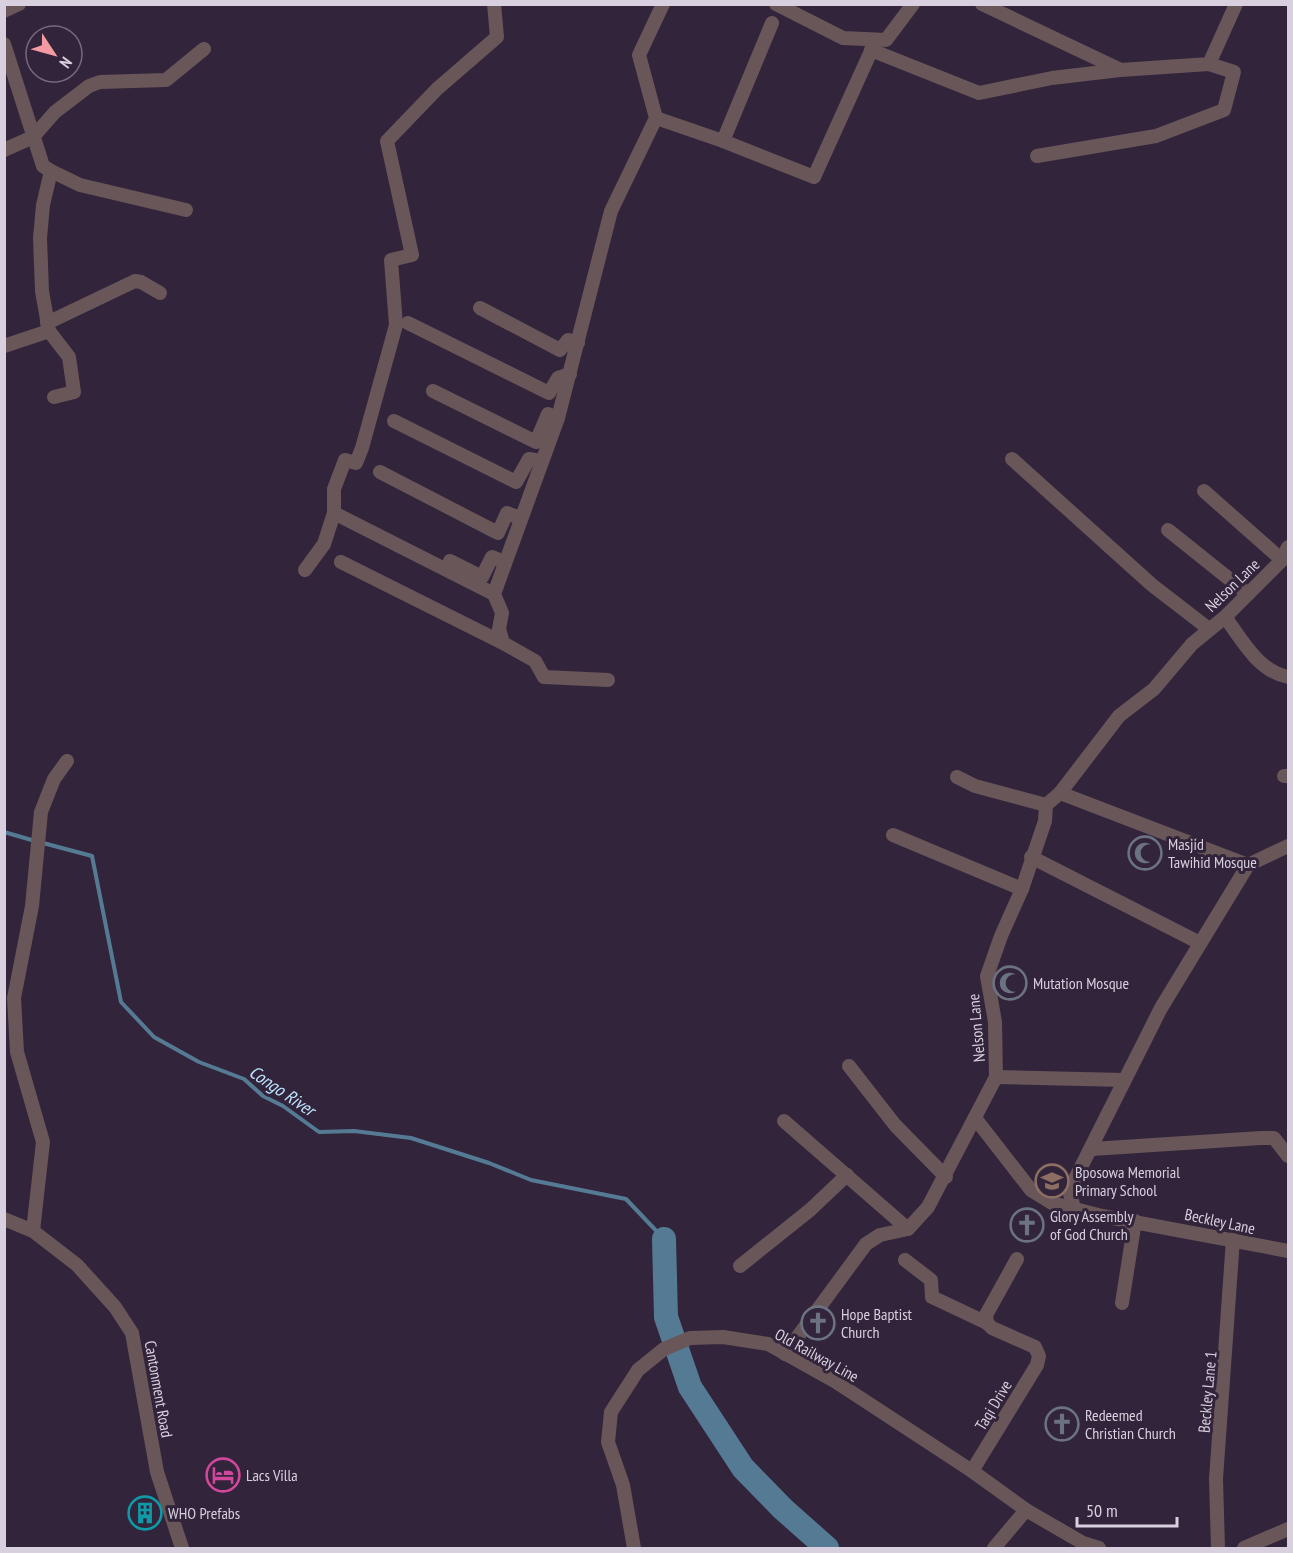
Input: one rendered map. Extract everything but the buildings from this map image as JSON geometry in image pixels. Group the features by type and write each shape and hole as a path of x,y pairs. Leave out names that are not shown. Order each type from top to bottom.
{"street":[{"path":"4,11 19,4"},
{"path":"305,570 324,544 334,513 334,489 345,460 356,463 396,326 391,260 412,255 387,141 437,89 497,37 494,4"},
{"path":"503,643 499,629 502,613 494,594 540,461 558,417 611,211 656,118 639,55 663,4"},
{"path":"776,4 843,38 874,45 979,93 1052,78 1121,70 1209,64 1234,72 1224,110 1156,136 1037,156"},
{"path":"656,118 723,141 813,177 874,45 886,40 913,4"},
{"path":"982,4 1121,70"},
{"path":"1209,64 1236,4"},
{"path":"723,141 772,23"},
{"path":"4,44 43,166 80,185 186,210"},
{"path":"4,150 33,137 55,112 89,86 100,82 166,80 204,50"},
{"path":"51,171 43,205 39,252 48,327 69,357 74,392 54,397"},
{"path":"4,346 48,327 135,281 160,293"},
{"path":"480,308 560,350 568,340 578,343"},
{"path":"408,323 549,393 558,378 570,374"},
{"path":"433,391 536,442 548,414 558,417"},
{"path":"394,421 516,482 529,459 540,461"},
{"path":"1012,459 1176,606 1209,629"},
{"path":"380,472 498,533 507,513 520,518"},
{"path":"1204,491 1285,553"},
{"path":"334,513 494,594"},
{"path":"362,517 482,577 492,557 504,562"},
{"path":"1168,530 1248,594"},
{"name":"Nelson Lane","path":"1124,1080 996,1077 995,1022 987,976 1001,936 1022,889 1031,856 1045,821 1046,805 1060,793 1119,716 1154,688 1192,644 1225,617 1285,553"},
{"path":"341,562 535,661 544,677 608,680"},
{"path":"1225,617 1260,664 1274,674 1288,677"},
{"path":"33,1231 43,1142 17,1052 14,998 32,906 41,812 54,779 67,761"},
{"path":"957,777 975,786 1046,805"},
{"path":"1060,793 1248,865"},
{"path":"893,835 1022,889"},
{"path":"1074,1208 1070,1194 1072,1185 1092,1149 1124,1080 1198,942 1248,865 1288,846"},
{"path":"1031,856 1198,942"},
{"path":"849,1066 895,1125 946,1177"},
{"path":"785,1354 866,1244 880,1235 908,1229 928,1207 946,1177 996,1077"},
{"name":"Beckley Lane","path":"975,1118 1031,1190 1052,1203 1288,1251"},
{"path":"784,1121 908,1229"},
{"path":"1092,1149 1274,1138 1288,1156"},
{"path":"740,1266 810,1210 847,1175"},
{"name":"Cantonment Road","path":"4,1220 33,1231 85,1273 115,1307 132,1333 157,1472 182,1548"},
{"path":"1122,1303 1135,1221"},
{"name":"Beckley Lane 1","path":"1218,1548 1216,1479 1233,1239"},
{"path":"904,1260 931,1280 932,1297 987,1323 987,1316 1017,1259"},
{"name":"Taqi Drive","path":"972,1471 1037,1365 1039,1356 1035,1347 992,1328 987,1323"},
{"name":"Old Railway Line","path":"634,1548 623,1485 608,1442 610,1412 638,1370 664,1349 690,1338 744,1340 768,1344 836,1382 972,1471 1026,1510 1083,1543 1099,1548"},
{"path":"994,1548 1026,1510"},
{"path":"1244,1548 1288,1529"}],"waterway":[{"name":"Congo River","path":"4,832 35,841"},
{"name":"Congo River","path":"43,843 92,856 121,1002 154,1037 199,1062 244,1079 263,1096 283,1106 319,1132 354,1131 411,1138 489,1163 531,1180 626,1199 664,1239"},
{"path":"664,1239 666,1317 690,1387 743,1468 783,1509 827,1548"}],"place":[{"name":"Masjid Tawihid Mosque","path":"1145,853"},
{"name":"Mutation Mosque","path":"1010,983"},
{"name":"Bposowa Memorial Primary School","path":"1052,1181"},
{"name":"Glory Assembly of God Church","path":"1027,1225"},
{"name":"Hope Baptist Church","path":"818,1323"},
{"name":"Redeemed Christian Church","path":"1062,1424"},
{"name":"Lacs Villa","path":"223,1475"},
{"name":"WHO Prefabs","path":"145,1513"}]}
